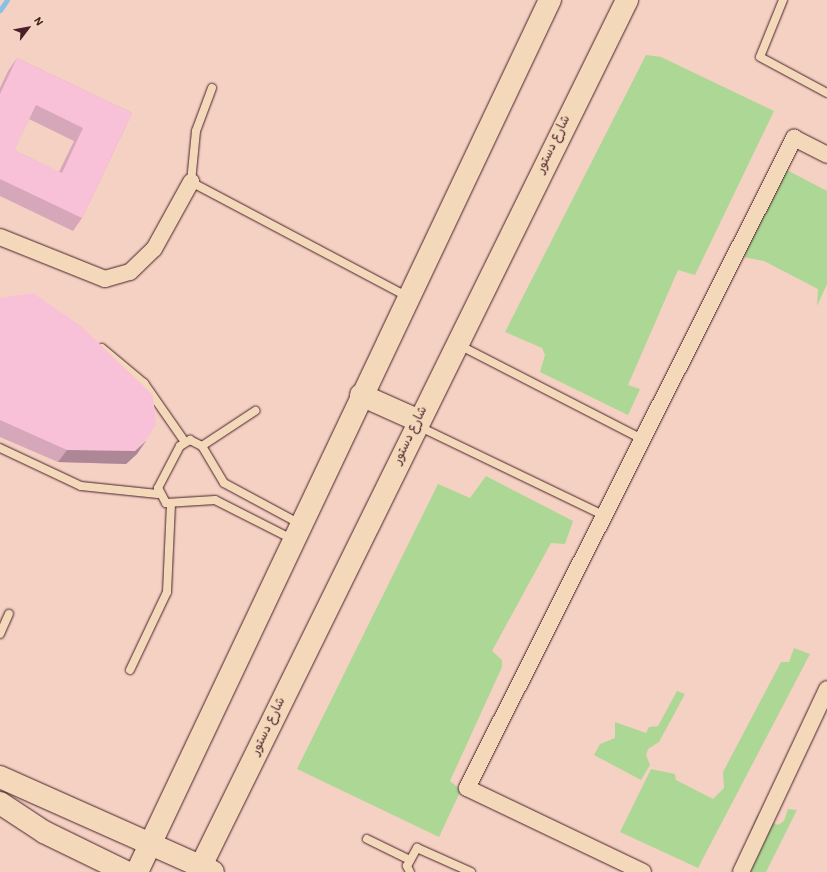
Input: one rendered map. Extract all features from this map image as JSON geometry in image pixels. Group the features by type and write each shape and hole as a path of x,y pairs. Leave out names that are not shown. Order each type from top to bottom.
{"main road":[{"path":"137,872 148,843 550,0"},
{"name":"شارع دستور","path":"204,870 416,422 627,0"},
{"path":"361,395 416,422"},
{"path":"0,778 148,843 204,870"},
{"path":"0,802 44,832 126,872"}],"street":[{"path":"643,872 467,788 794,138 827,155"},
{"path":"0,237 105,280 130,272 154,249 191,182"},
{"path":"741,872 827,689"}],"lane":[{"path":"783,0 760,58 827,93"},
{"path":"212,88 196,131 191,182 408,297"},
{"path":"455,343 642,439"},
{"path":"96,344 144,383 185,442"},
{"path":"202,446 255,411"},
{"path":"416,422 603,515"},
{"path":"158,494 180,446 190,440 202,446 224,483 296,532"},
{"path":"0,448 81,486 158,494 171,505"},
{"path":"171,505 201,498 215,500 296,532"},
{"path":"130,670 167,592 171,505"},
{"path":"0,634 9,614"},
{"path":"367,839 410,860"},
{"path":"410,872 407,866 414,850 420,848 471,872"}],"green space":[{"path":"646,55 661,57 774,111 695,275 678,270 628,385 640,389 628,415 540,372 545,355 542,348 505,332"},
{"path":"783,168 827,191 827,284 817,306 818,289 764,261 743,257"},
{"path":"486,476 573,521 565,544 551,543 492,651 502,660 502,667 450,781 461,790 439,837 297,769 438,484 470,498"},
{"path":"794,648 810,654 698,868 620,832 651,769 675,774 676,780 713,799 724,788 723,772 781,662 789,662"},
{"path":"677,691 685,694 659,742 648,749 646,755 650,765 641,780 594,755 600,744 615,738 615,722 646,733 649,727 658,726"},
{"path":"788,809 797,810 766,872 734,872 757,815 778,825 784,821"}],"building":[{"path":"17,58 132,113 82,218 0,179 0,94","holes":["36,105 83,128 62,173 14,150"]},
{"path":"33,293 81,326 153,395 156,424 146,441 135,451 67,450 0,420 0,298"}],"waterway":[{"path":"0,10 7,0"}]}
